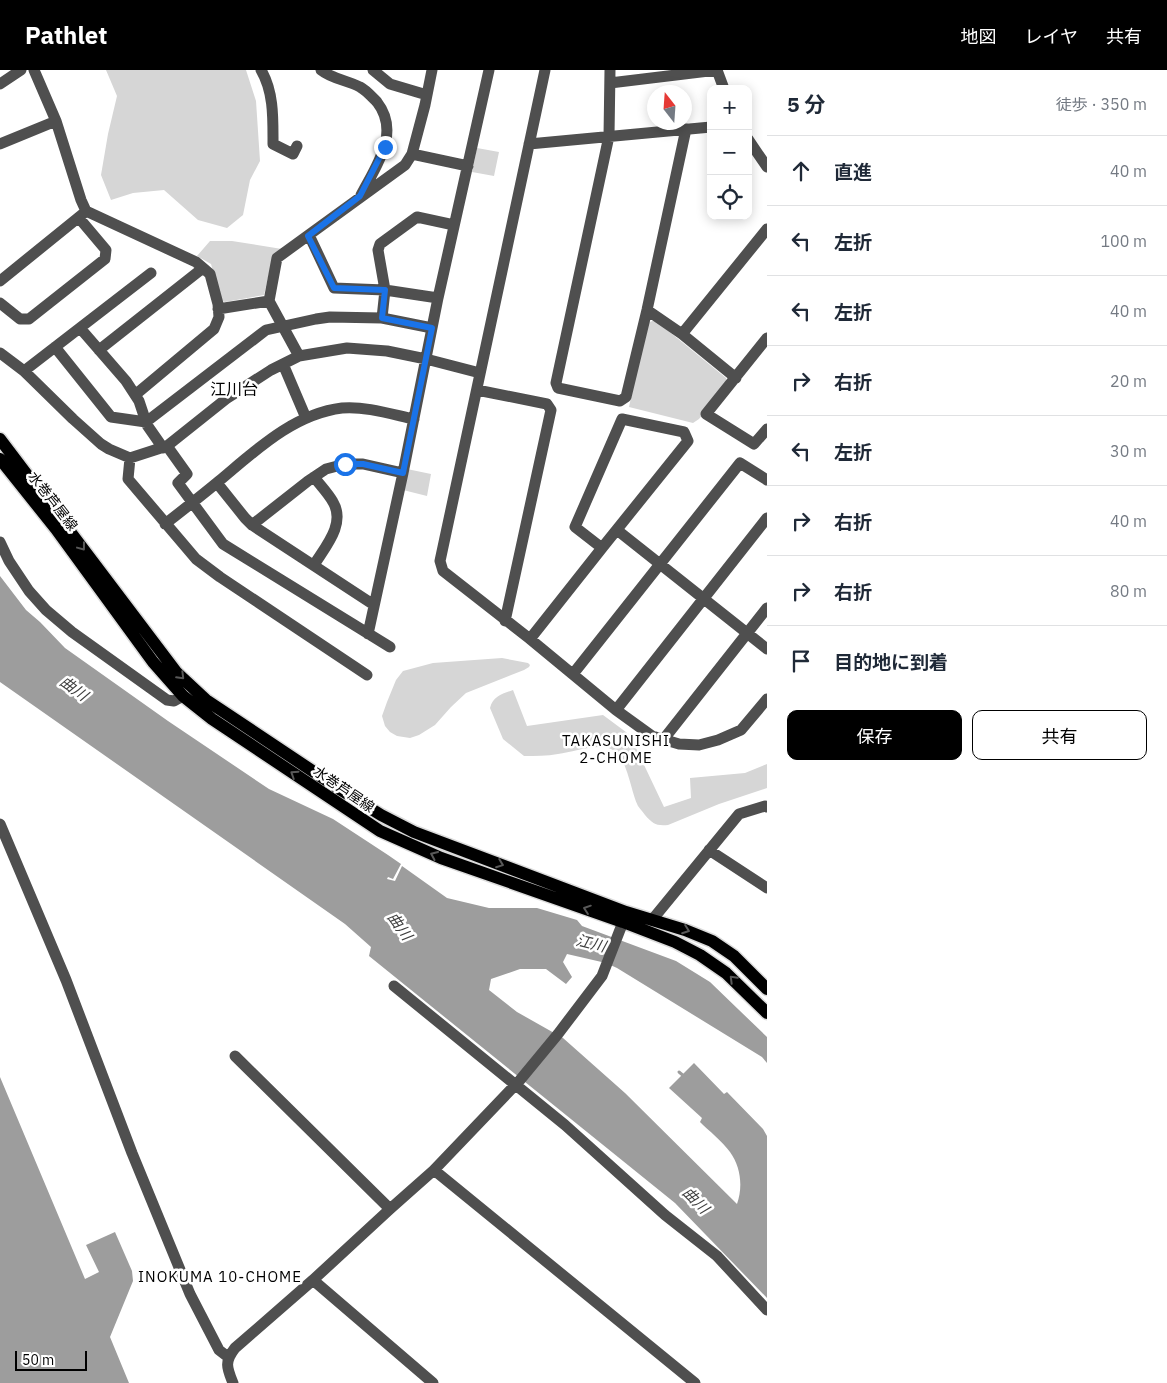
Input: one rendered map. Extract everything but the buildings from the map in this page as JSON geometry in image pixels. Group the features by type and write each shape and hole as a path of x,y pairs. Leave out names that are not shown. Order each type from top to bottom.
{"main road":[{"name":"水巻芦屋線","path":"0,439 176,673 206,700 381,815 414,832 626,912 686,930 712,941 734,956 767,989"},
{"name":"水巻芦屋線","path":"0,459 56,529 153,662 183,696 212,719 380,831 441,858 621,926 675,942 700,955 726,973 767,1013"}],"street":[{"path":"0,84 21,70"},
{"path":"0,303 20,319 29,319 104,259 106,250 83,215 81,200 56,121 34,70"},
{"path":"261,70 270,92 273,144 293,154 296,146"},
{"path":"321,70 327,75 361,88 383,110 387,121 385,147 360,196"},
{"path":"373,70 390,84 427,95"},
{"path":"299,356 269,301 277,258 405,165 412,154 432,70"},
{"path":"368,634 438,298 489,70"},
{"path":"545,70 440,561 443,571 616,710 652,736 679,744 699,744 718,740 741,730 767,699"},
{"path":"610,70 610,136 556,383 558,388 620,401 626,397 686,130"},
{"path":"610,83 674,73 717,70 723,85"},
{"path":"0,144 56,121"},
{"path":"692,129 707,127"},
{"path":"529,144 675,130"},
{"path":"752,145 767,167"},
{"path":"412,154 468,166"},
{"path":"83,215 196,262 210,274 219,317 214,329 135,395"},
{"path":"0,281 83,215"},
{"path":"382,318 385,290 378,250 380,244 417,217 454,225"},
{"path":"682,334 767,228"},
{"path":"308,236 334,288 385,290 438,298"},
{"path":"99,350 203,268"},
{"path":"24,371 151,273"},
{"path":"218,309 269,301"},
{"path":"647,310 682,334 736,378"},
{"path":"55,347 111,417 146,422 266,330 330,317 382,318 432,328"},
{"path":"80,328 126,381 139,401 146,422 187,474 178,483 223,544 390,647"},
{"path":"767,338 706,414 754,444 767,429"},
{"path":"0,353 24,371 101,444 130,458 165,447 226,399 270,370 299,356 347,348 387,351 480,373"},
{"path":"282,364 306,418"},
{"path":"477,390 547,404 551,410 505,620"},
{"path":"165,524 250,455 290,425 306,418 342,408 362,409 414,418"},
{"path":"530,639 688,441 684,432 622,419 574,527 602,548"},
{"path":"130,458 128,479 196,559 220,578 367,675"},
{"path":"573,674 740,463 767,480"},
{"path":"252,525 326,469 345,464 363,464 403,473"},
{"path":"314,477 334,503 338,520 334,532 314,565"},
{"path":"217,483 252,525 374,605"},
{"path":"616,710 767,518"},
{"path":"617,530 767,649"},
{"path":"0,542 29,591 46,610 72,632 167,700 174,701 183,696"},
{"path":"663,740 767,608"},
{"path":"652,920 739,814 767,807"},
{"path":"0,824 66,980 132,1153 187,1286 219,1350 228,1357"},
{"path":"709,850 767,888"},
{"path":"233,1383 227,1364 228,1357 235,1348 434,1170 518,1082 558,1034 602,976 621,926"},
{"path":"394,986 518,1082 665,1214 717,1256 767,1310"},
{"path":"235,1056 390,1209"},
{"path":"434,1170 695,1383"},
{"path":"313,1280 433,1383"}],"shaded area":[{"path":"106,70 246,70 256,101 260,161 250,180 243,215 227,228 198,220 164,190 133,193 111,200 101,175 117,96"},
{"path":"477,148 499,152 494,176 472,172"},
{"path":"210,241 232,241 282,249 273,256 264,295 222,301 211,264 197,256"},
{"path":"655,320 726,378 727,384 699,419 693,423 629,407 647,323"},
{"path":"407,469 431,474 427,496 403,490"},
{"path":"502,658 530,665 524,670 466,693 435,725 419,735 410,738 397,736 385,726 382,716 396,680 403,671 433,663"},
{"path":"513,690 527,726 603,715 638,741 636,748 664,807 691,798 690,778 745,773 767,764 767,788 719,804 668,825 655,824 638,806 625,766 617,753 611,749 592,747 554,755 524,756 503,739 490,708 496,698"}],"water":[{"path":"0,576 26,610 65,648 269,789 333,819 401,864 393,879 388,877 387,879 395,881 402,866 447,898 489,908 537,908 577,920 582,926 676,961 710,982 767,1037 767,1063 762,1057 606,963 567,954 563,962 572,977 566,984 546,969 520,969 491,979 489,990 517,1012 563,1038 625,1093 737,1204 740,1191 740,1177 734,1158 723,1144 700,1122 702,1118 669,1088 694,1063 724,1094 727,1092 763,1129 767,1136 767,1298 675,1203 369,956 371,947 345,924 0,682"},
{"path":"0,1077 85,1279 99,1272 86,1245 115,1232 132,1271 133,1281 110,1337 129,1383 0,1383"}],"waterway":[{"path":"679,1072 685,1077"}],"district":[{"name":"江川台","path":"234,389"},
{"name":"TAKASUNISHI 2-CHOME","path":"616,748"},
{"name":"INOKUMA 10-CHOME","path":"220,1276"}],"route":[{"path":"345,464 363,464 403,473 432,328 382,318 385,290 334,288 308,236 360,196 385,147"}],"water label":[{"name":"曲川","path":"74,688"},
{"name":"曲川","path":"400,926"},
{"name":"江川","path":"591,943"},
{"name":"曲川","path":"696,1200"}]}
